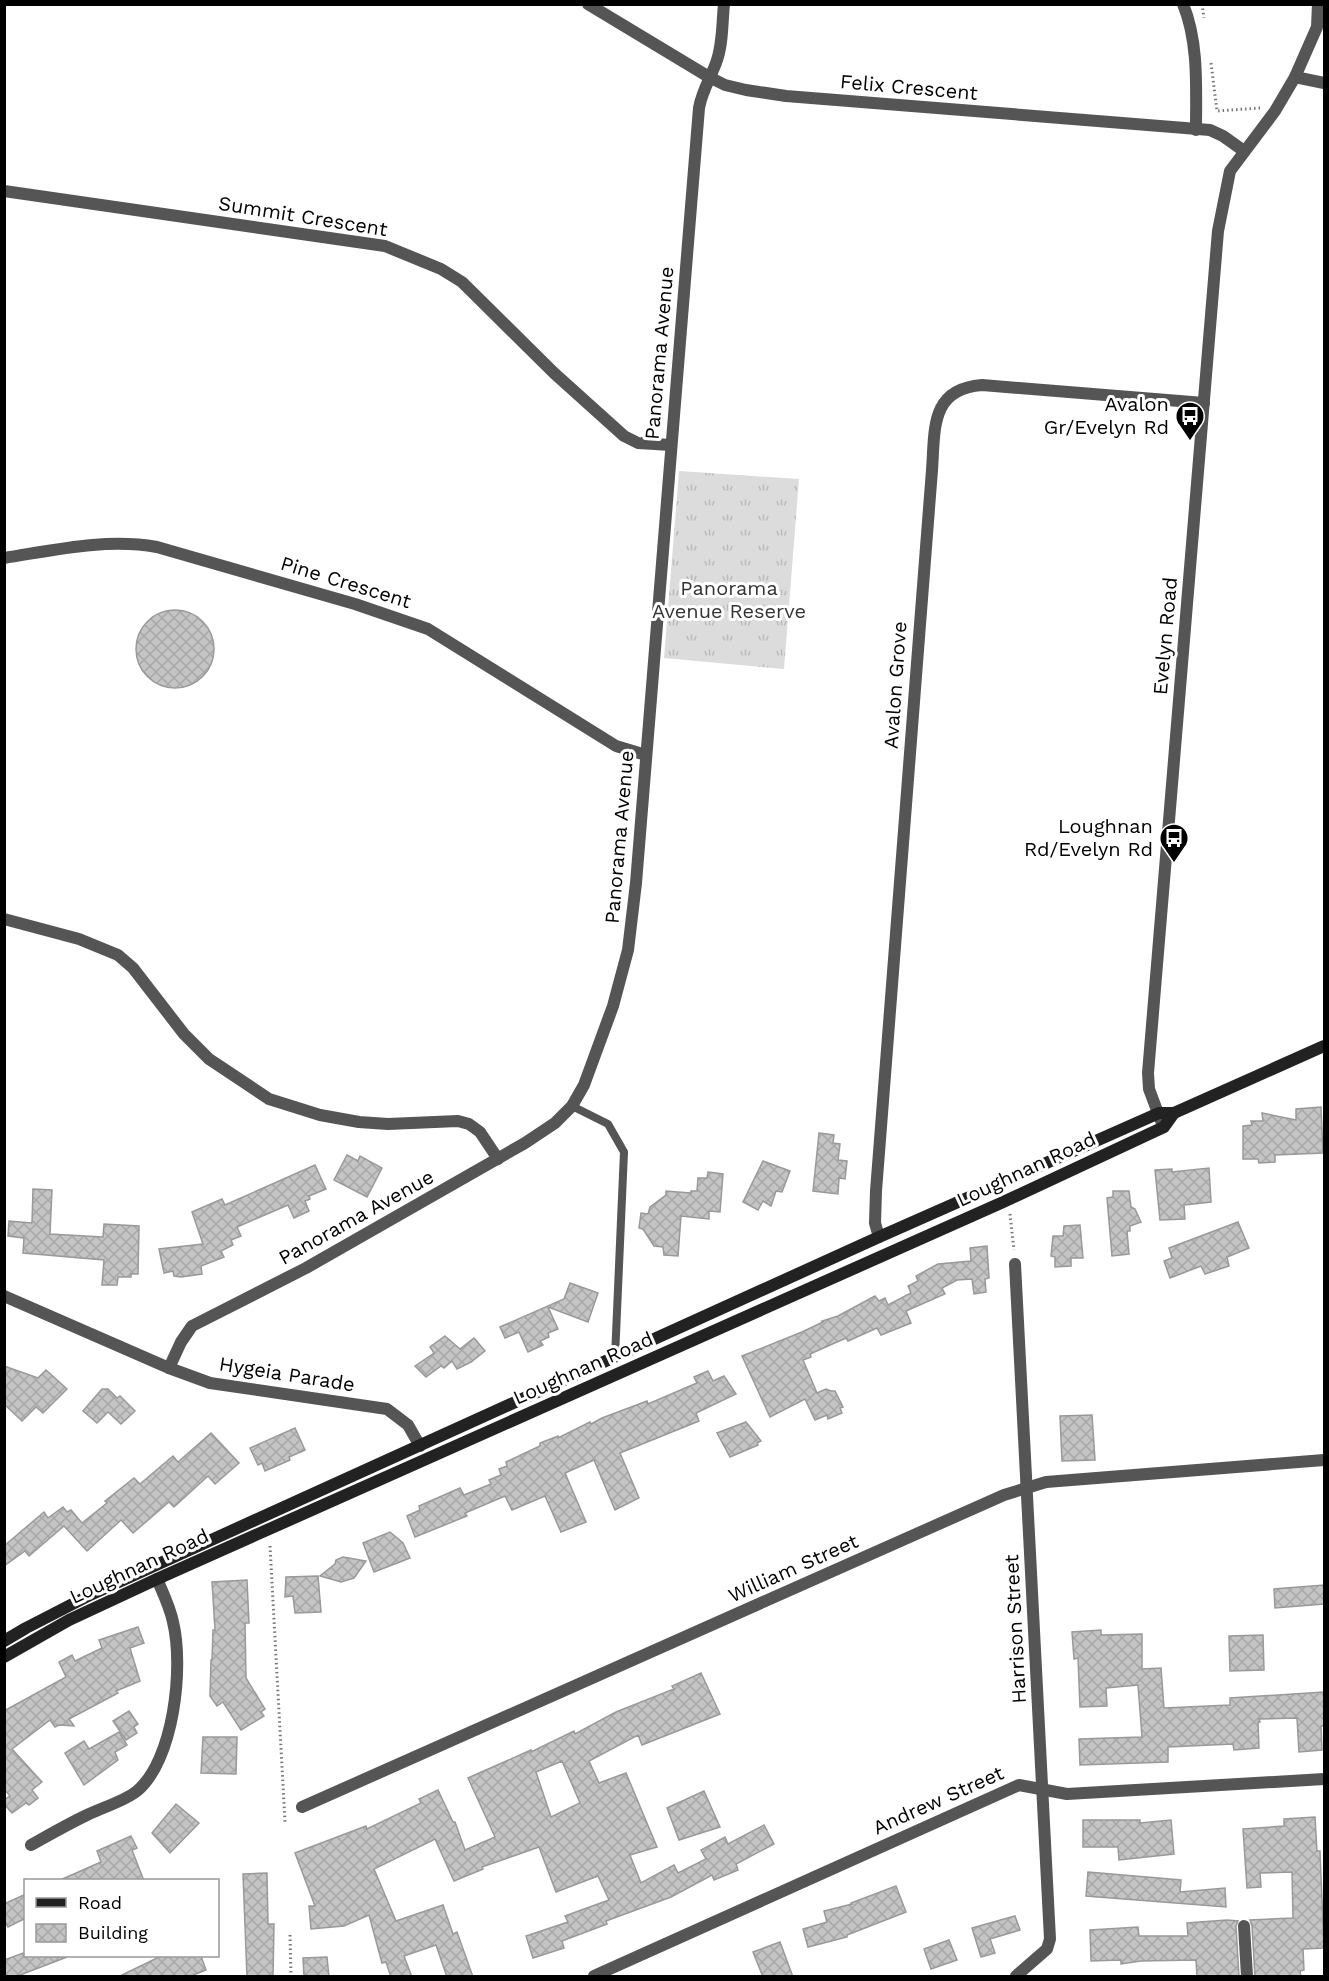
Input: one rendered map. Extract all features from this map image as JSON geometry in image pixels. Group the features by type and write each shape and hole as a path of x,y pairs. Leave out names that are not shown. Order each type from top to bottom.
{"main road":[{"name":"Loughnan Road","path":"4,1641 90,1595 879,1237 1159,1113 1174,1113 1324,1046"},
{"name":"Loughnan Road","path":"4,1657 69,1620 157,1579 1001,1203 1164,1127 1174,1113"}],"street":[{"name":"Felix Crescent","path":"588,4 709,77 725,85 746,90 786,96 1210,130 1244,151"},
{"name":"Panorama Avenue","path":"169,1368 181,1342 192,1326 306,1268 498,1159 555,1123 572,1106 584,1085 606,1026 628,950 636,883 699,108 702,94 717,62 724,4"},
{"path":"1183,4 1191,22 1196,130"},
{"name":"Evelyn Road","path":"1164,1127 1149,1089 1148,1073 1218,231 1230,171 1275,111 1295,77 1317,27 1318,4"},
{"path":"1295,77 1324,83"},
{"name":"Summit Crescent","path":"4,191 385,246 418,258 462,282 555,373 624,436 638,443 671,446"},
{"name":"Avalon Grove","path":"879,1237 875,1207 935,430 939,411 951,393 969,386 982,385 1204,403"},
{"name":"Pine Crescent","path":"4,558 99,543 138,543 364,606 428,629 616,746 646,755"},
{"path":"4,919 80,939 118,955 133,968 184,1034 209,1059 269,1099 320,1115 360,1122 388,1124 458,1121 470,1124 480,1132 498,1159"},
{"name":"Harrison Street","path":"1015,1264 1050,1939 1047,1949 1016,1977"},
{"name":"Hygeia Parade","path":"4,1296 169,1368 210,1383 237,1389 387,1409 408,1425 420,1446"},
{"name":"William Street","path":"302,1807 1004,1496 1027,1488 1046,1482 1324,1460"},
{"path":"30,1845 76,1820 135,1793 149,1779 160,1757 168,1734 177,1653 174,1623 157,1579"},
{"name":"Andrew Street","path":"594,1977 1019,1785 1067,1794 1324,1779"},
{"path":"1244,1926 1247,1977"}],"lane":[{"path":"572,1106 608,1124 624,1152 615,1357"}],"path":[{"path":"1217,111 1262,108 1275,111"},
{"path":"1010,1213 1015,1264"},
{"path":"270,1546 285,1822"},
{"path":"290,1935 291,1977"}],"green space":[{"name":"Panorama Avenue Reserve","path":"679,471 799,479 784,669 664,658"}],"building":[{"path":"175,610 190,613 203,621 211,634 214,649 211,664 203,677 190,685 175,688 160,685 147,677 139,664 136,649 139,634 147,621 160,613"},
{"path":"1321,1107 1323,1153 1275,1155 1275,1162 1259,1163 1258,1159 1243,1159 1243,1126 1252,1125 1251,1121 1263,1121 1262,1113 1296,1120 1296,1109"},
{"path":"819,1133 834,1135 833,1143 840,1144 838,1160 847,1161 845,1179 839,1178 838,1194 813,1191"},
{"path":"347,1155 358,1161 360,1156 382,1168 367,1197 334,1180"},
{"path":"763,1161 790,1171 782,1192 776,1191 771,1206 763,1201 758,1210 743,1202"},
{"path":"315,1165 326,1189 309,1196 310,1199 305,1201 309,1211 294,1218 288,1205 237,1227 241,1236 231,1240 233,1245 221,1251 224,1257 201,1266 202,1274 181,1277 174,1276 173,1271 164,1273 159,1249 203,1244 192,1212 222,1199 225,1205"},
{"path":"1209,1168 1211,1202 1184,1205 1185,1219 1160,1220 1155,1170 1172,1169 1172,1172"},
{"path":"708,1172 723,1174 720,1212 709,1211 709,1219 681,1216 678,1256 664,1255 663,1247 654,1246 643,1229 639,1228 641,1213 648,1214 650,1207 666,1195 666,1191 691,1193 691,1191 697,1191 698,1178 707,1178"},
{"path":"33,1189 52,1190 50,1234 103,1237 104,1224 139,1226 138,1274 131,1274 131,1277 118,1277 117,1285 102,1285 104,1260 23,1253 24,1238 8,1236 9,1221 32,1223"},
{"path":"1113,1191 1129,1191 1131,1207 1135,1209 1141,1222 1130,1226 1130,1231 1127,1231 1129,1254 1112,1256 1107,1198 1113,1197"},
{"path":"1238,1222 1249,1248 1227,1257 1229,1266 1205,1274 1201,1266 1170,1278 1164,1261 1172,1258 1169,1248"},
{"path":"1080,1225 1083,1258 1071,1258 1071,1266 1055,1267 1055,1257 1051,1256 1053,1236 1063,1236 1064,1226"},
{"path":"987,1246 989,1278 985,1279 986,1292 974,1294 972,1279 957,1280 942,1288 945,1294 906,1311 911,1323 881,1335 877,1328 848,1341 846,1338 810,1354 811,1357 803,1360 817,1393 826,1389 835,1391 843,1407 840,1408 842,1413 828,1419 827,1415 815,1420 805,1399 770,1417 742,1356 838,1316 875,1296 879,1301 885,1298 888,1305 911,1293 908,1286 918,1281 916,1276 938,1264 971,1261 970,1248"},
{"path":"570,1283 598,1293 588,1322 548,1307 558,1329 548,1333 549,1337 540,1341 543,1345 528,1352 519,1332 505,1338 500,1327 564,1299"},
{"path":"445,1336 460,1349 474,1338 485,1351 457,1369 452,1361 426,1377 415,1366 434,1353 430,1347"},
{"path":"4,1366 38,1378 46,1370 67,1389 43,1413 36,1407 22,1421 4,1404"},
{"path":"708,1371 713,1381 724,1376 736,1394 696,1413 699,1421 620,1453 639,1498 615,1510 594,1460 565,1473 586,1522 561,1532 545,1496 512,1510 505,1496 465,1513 467,1516 415,1537 407,1516 420,1510 419,1506 460,1488 464,1495 491,1484 489,1480 501,1475 499,1469 507,1466 506,1462 540,1446 540,1443 558,1436 558,1438 590,1422 591,1424 647,1401 648,1404 697,1383 694,1377"},
{"path":"102,1389 108,1389 117,1398 120,1396 135,1411 121,1424 108,1412 97,1423 83,1411"},
{"path":"1092,1415 1095,1460 1062,1461 1060,1416"},
{"path":"746,1422 761,1441 757,1443 758,1445 730,1457 717,1433"},
{"path":"295,1428 305,1450 289,1457 290,1460 265,1471 262,1463 258,1465 250,1448"},
{"path":"211,1433 239,1463 215,1484 208,1476 174,1507 169,1502 133,1533 121,1520 87,1551 64,1526 29,1556 25,1551 4,1566 4,1546 44,1512 48,1518 63,1507 67,1512 71,1510 82,1523 134,1478 140,1484 173,1456 178,1462"},
{"path":"390,1532 403,1543 410,1558 374,1572 363,1543"},
{"path":"343,1557 366,1561 354,1578 341,1582 320,1576 335,1564 336,1560"},
{"path":"318,1576 321,1612 295,1613 293,1596 285,1597 286,1577"},
{"path":"247,1580 249,1623 245,1623 246,1678 265,1709 261,1712 264,1716 241,1730 223,1702 217,1706 210,1696 213,1630 215,1630 212,1582"},
{"path":"1324,1585 1324,1604 1275,1608 1274,1589"},
{"path":"138,1627 144,1643 130,1648 140,1681 116,1691 118,1693 69,1719 74,1726 55,1727 50,1720 12,1749 42,1782 32,1790 38,1798 12,1813 4,1804 4,1800 10,1796 4,1789 4,1711 66,1677 59,1662 72,1655 75,1661 102,1648 99,1640"},
{"path":"1101,1630 1101,1635 1142,1634 1142,1669 1161,1668 1164,1708 1230,1705 1230,1698 1324,1692 1324,1726 1321,1726 1322,1750 1299,1752 1297,1718 1259,1719 1259,1748 1234,1750 1233,1744 1168,1747 1168,1762 1080,1765 1079,1739 1142,1737 1138,1685 1106,1688 1107,1706 1080,1707 1078,1658 1074,1659 1072,1632"},
{"path":"1263,1635 1264,1670 1230,1671 1229,1636"},
{"path":"701,1673 720,1714 642,1745 638,1735 589,1761 599,1783 626,1773 657,1847 630,1855 641,1883 674,1865 678,1873 706,1859 701,1850 725,1837 728,1844 764,1825 774,1844 736,1864 738,1870 714,1880 712,1875 671,1897 606,1921 607,1924 562,1941 564,1948 533,1958 526,1936 568,1922 565,1916 609,1900 598,1876 556,1892 539,1847 482,1867 483,1869 454,1881 435,1839 374,1869 396,1921 443,1905 453,1934 457,1932 473,1977 447,1977 436,1945 404,1956 412,1977 391,1977 386,1962 382,1963 369,1915 344,1926 311,1929 309,1906 315,1906 295,1853 366,1826 367,1829 421,1803 419,1799 438,1790 455,1822 465,1850 495,1837 468,1778 574,1731 575,1734 616,1712 674,1689 672,1686","holes":["562,1761 580,1803 551,1817 536,1772"]},
{"path":"129,1711 138,1724 134,1727 137,1733 126,1740 113,1721"},
{"path":"119,1732 127,1745 115,1752 118,1760 84,1785 65,1753 84,1741 89,1749"},
{"path":"203,1737 237,1737 236,1774 201,1773"},
{"path":"704,1791 720,1827 679,1840 667,1808"},
{"path":"176,1804 199,1823 170,1853 152,1833"},
{"path":"1315,1817 1317,1851 1320,1851 1324,1948 1303,1949 1304,1970 1300,1971 1301,1977 1255,1977 1250,1920 1293,1918 1292,1872 1260,1873 1261,1887 1247,1888 1243,1829 1284,1826 1284,1819"},
{"path":"1083,1820 1140,1820 1140,1823 1171,1820 1174,1854 1119,1860 1118,1847 1083,1847"},
{"path":"131,1836 137,1848 132,1850 143,1879 63,1879 101,1862 97,1851"},
{"path":"1088,1872 1181,1880 1180,1892 1225,1888 1226,1907 1086,1896"},
{"path":"267,1873 268,1924 274,1924 273,1977 247,1977 243,1874"},
{"path":"896,1886 906,1912 847,1935 847,1937 808,1947 803,1929 827,1922 824,1911 852,1904"},
{"path":"24,1895 24,1919 8,1927 4,1919 4,1904"},
{"path":"1015,1916 1020,1930 990,1939 995,1953 981,1957 972,1928"},
{"path":"1238,1921 1236,1926 1239,1977 1197,1977 1196,1960 1141,1961 1121,1964 1121,1960 1091,1961 1090,1930 1138,1927 1139,1936 1188,1936 1187,1923"},
{"path":"949,1940 957,1960 931,1969 924,1949"},
{"path":"780,1942 793,1977 763,1977 753,1952"},
{"path":"24,1953 24,1957 67,1957 15,1977 4,1977 4,1960"},
{"path":"159,1957 201,1957 206,1970 188,1977 118,1977"},
{"path":"327,1957 329,1977 304,1977 303,1958"}],"place":[{"name":"Avalon Gr/Evelyn Rd","path":"1190,442"},
{"name":"Loughnan Rd/Evelyn Rd","path":"1174,864"}]}
